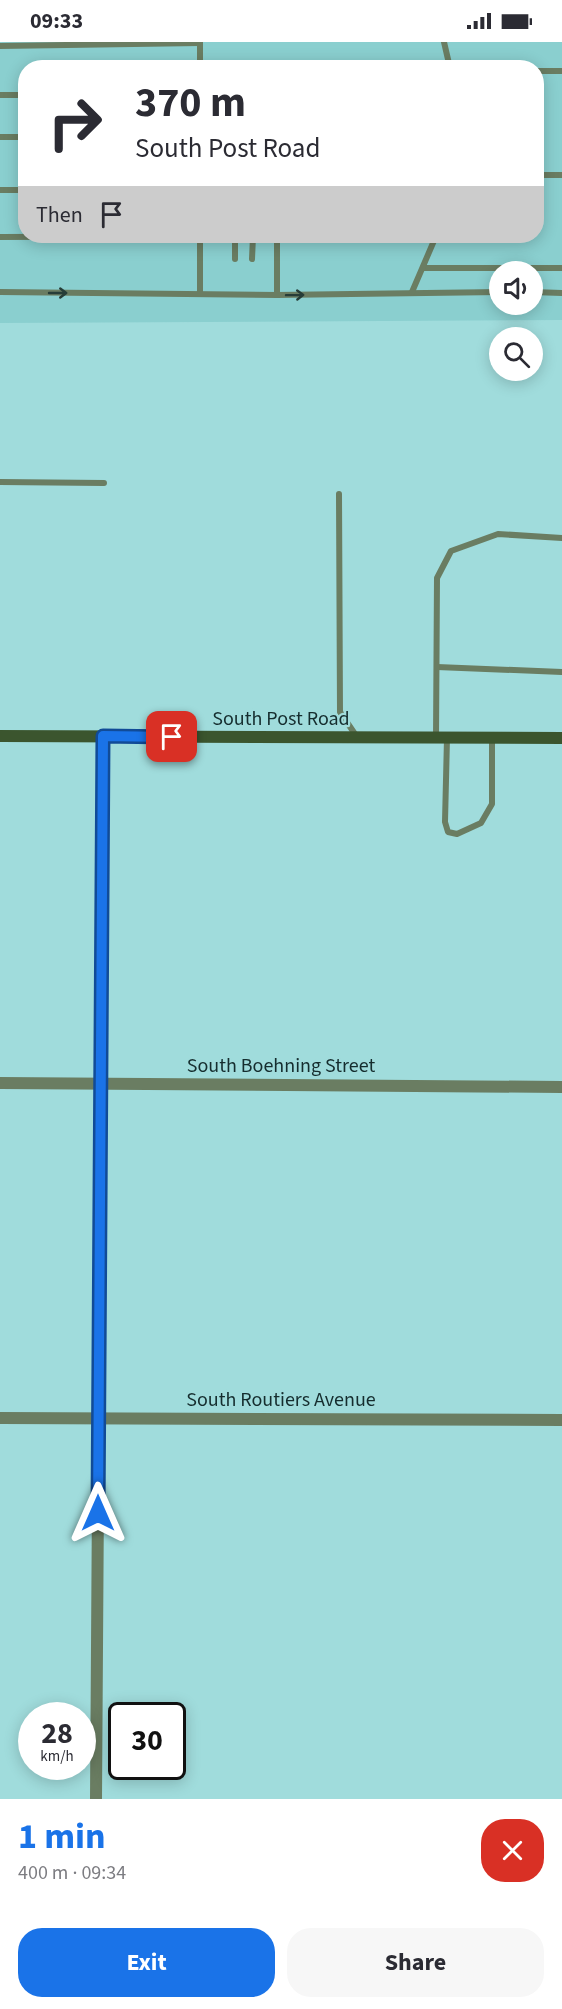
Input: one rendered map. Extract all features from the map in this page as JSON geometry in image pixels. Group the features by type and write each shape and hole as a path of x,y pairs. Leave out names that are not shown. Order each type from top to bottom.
{"main road":[{"name":"South Post Road","path":"0,736 562,738"}],"street":[{"path":"96,1799 103,736"},
{"name":"South Boehning Street","path":"0,1083 562,1087"},
{"name":"South Routiers Avenue","path":"0,1418 562,1419"}],"lane":[{"path":"0,46 201,42 200,60"},
{"path":"444,42 448,60"},
{"path":"544,71 562,70"},
{"path":"0,95 18,95"},
{"path":"0,137 18,137"},
{"path":"544,175 562,175"},
{"path":"0,190 18,190"},
{"path":"0,237 18,237"},
{"path":"200,243 200,294"},
{"path":"235,243 235,259"},
{"path":"252,259 253,243"},
{"path":"277,243 277,295"},
{"path":"412,292 433,243"},
{"path":"423,268 562,268"},
{"path":"251,287 251,295"},
{"path":"0,292 200,294 235,291 251,295 489,292"},
{"path":"543,292 562,292"},
{"path":"0,482 104,483"},
{"path":"339,494 340,712 357,737"},
{"path":"492,738 492,804 481,823 457,834 448,832 445,822 437,668 437,578 451,551 498,534 562,538"},
{"path":"437,668 562,672"}],"shaded area":[{"path":"0,42 562,42 562,320 0,323"}],"route":[{"path":"98,1513 103,736 172,737"}]}
